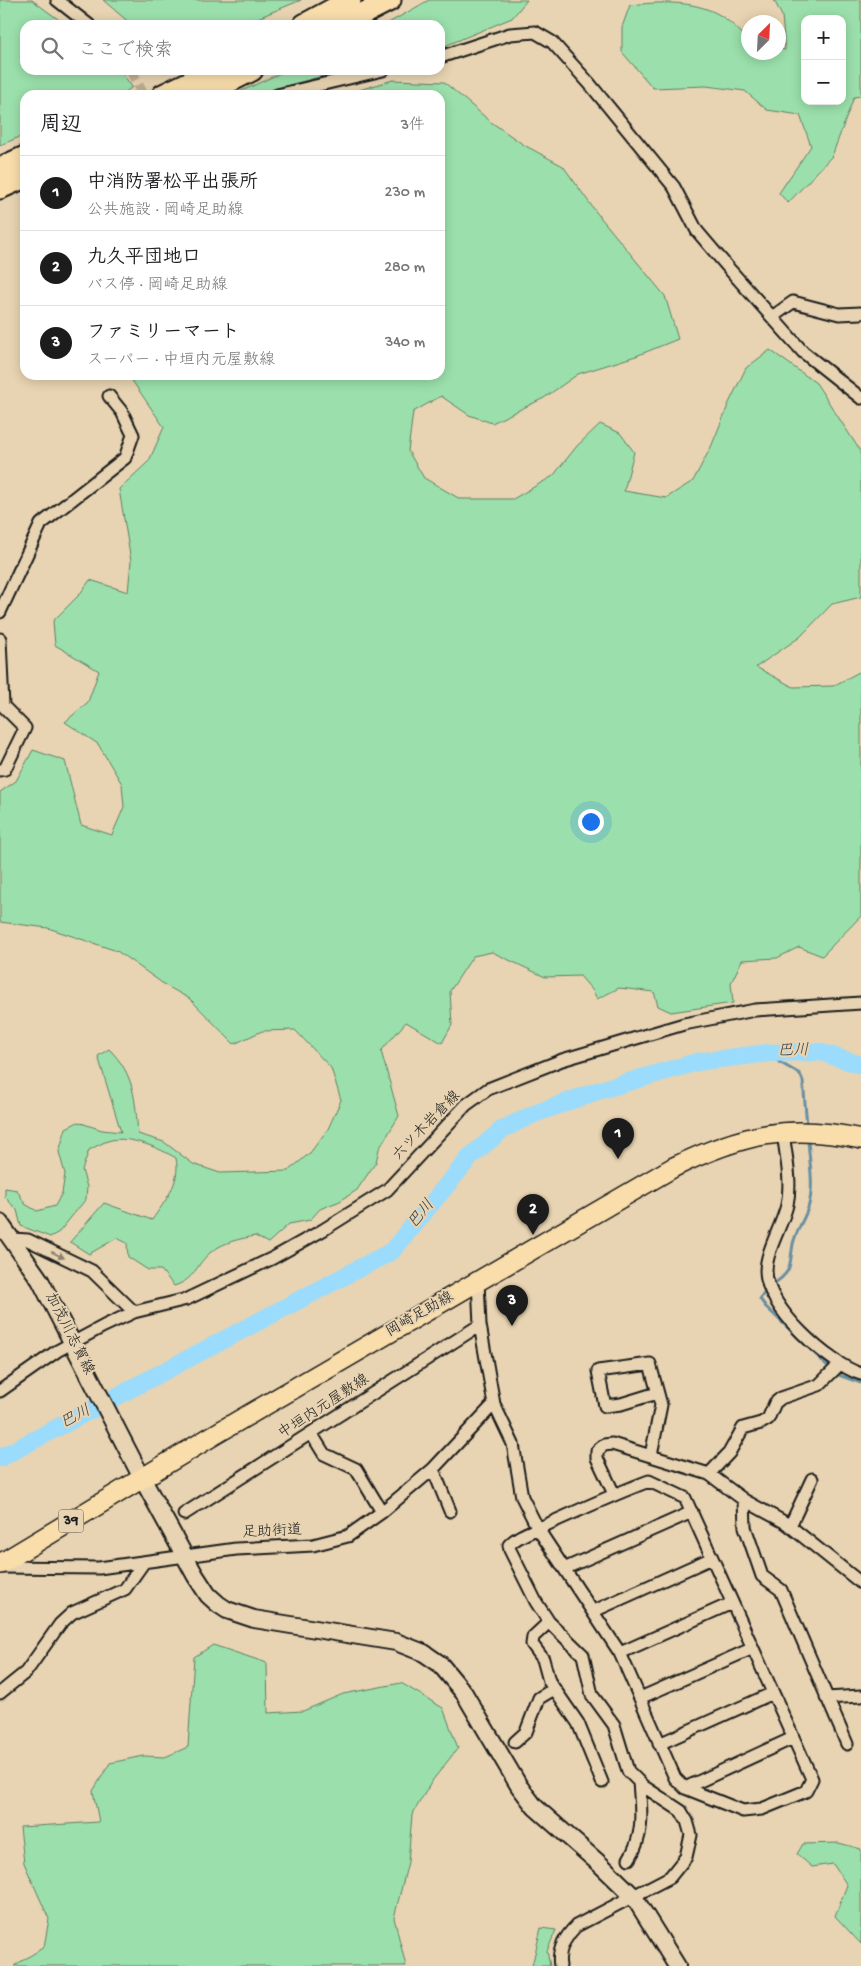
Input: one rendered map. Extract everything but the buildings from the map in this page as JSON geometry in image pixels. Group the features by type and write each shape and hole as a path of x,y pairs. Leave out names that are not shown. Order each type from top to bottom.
{"highway":[{"path":"313,20 350,0"},
{"path":"351,20 390,0"},
{"path":"173,90 205,75"},
{"path":"212,90 242,75"},
{"path":"0,168 20,159"},
{"path":"0,188 20,179"}],"main road":[{"name":"岡崎足助線","path":"0,1566 142,1478 674,1167 709,1150 739,1140 783,1133 821,1131 861,1139"}],"street":[{"path":"57,0 83,20"},
{"path":"445,55 510,34 535,32 552,42 589,83 674,187 697,231 803,352 861,398"},
{"path":"298,90 362,75"},
{"path":"772,317 793,302 840,314 861,313"},
{"path":"0,612 41,524 125,458 133,436 122,412 109,396"},
{"path":"0,639 4,706 25,728 5,769 0,770"},
{"name":"六ツ木岩倉線","path":"0,1391 134,1312 187,1298 272,1258 387,1190 466,1105 488,1089 562,1060 684,1024 755,1010 861,1003"},
{"path":"783,1133 788,1180 787,1205 766,1272 776,1304 811,1341 839,1365 861,1374"},
{"name":"加茂川志賀線","path":"0,1223 40,1280 142,1478 208,1595 227,1610 254,1619 396,1642 424,1653 440,1664 464,1693 519,1786 535,1807 634,1897 677,1966"},
{"path":"12,1239 28,1240 92,1271 134,1312"},
{"path":"478,1282 480,1325 494,1404 513,1444 522,1497 538,1529 566,1568 620,1653 675,1778 685,1788 743,1811 762,1809 806,1791 812,1780 751,1649 685,1498 648,1481 614,1494 538,1529 514,1539 509,1545 513,1559 549,1622 583,1655 592,1695 614,1726 624,1764 628,1771 639,1782 681,1811 687,1820 691,1840 680,1867 659,1884 600,1912 576,1926 567,1935 562,1945 559,1959 560,1966"},
{"name":"中垣内元屋敷線","path":"184,1514 480,1325"},
{"path":"651,1455 661,1405 650,1364 598,1371 605,1406 621,1404 657,1393"},
{"path":"709,1474 729,1453 742,1428 768,1419 775,1403 781,1398 819,1384 839,1365"},
{"name":"足助街道","path":"0,1566 99,1568 236,1549 313,1545 348,1536 382,1512 433,1469 494,1404"},
{"path":"312,1433 324,1454 356,1469 382,1512"},
{"path":"614,1494 597,1458 597,1451 604,1446 612,1444 709,1474 744,1500 790,1526 861,1583"},
{"path":"433,1469 450,1511"},
{"path":"790,1526 812,1479"},
{"path":"744,1500 745,1527 762,1576 781,1590 847,1744"},
{"path":"566,1568 692,1512"},
{"path":"594,1611 712,1558"},
{"path":"0,1693 26,1672 60,1624 72,1613 125,1589 144,1562"},
{"path":"620,1653 732,1603"},
{"path":"549,1622 533,1636 532,1644 543,1659 549,1682 578,1723 602,1782"},
{"path":"640,1698 751,1649"},
{"path":"515,1742 526,1732 539,1698 554,1689"},
{"path":"659,1744 773,1693"},
{"path":"826,1698 861,1696"},
{"path":"685,1788 793,1738"},
{"path":"629,1859 637,1844 641,1829 639,1782"}],"green space":[{"path":"0,0 32,0 59,20 20,20 20,75 124,75 132,87 128,90 20,90 20,137 0,145"},
{"path":"103,0 301,0 253,20 126,20"},
{"path":"429,0 527,0 512,18 445,46 445,20 394,20"},
{"path":"774,0 861,0 861,96 854,97 832,156 788,203 779,193 811,146 800,115 767,110 745,91 706,86 653,88 622,52 622,27 630,5 652,3 686,4 708,9 726,19 741,33 741,60 786,60 786,15 782,15"},
{"path":"276,75 327,75 271,90 244,90"},
{"path":"393,80 444,82 491,122 524,145 563,166 596,212 665,296 678,339 636,356 578,374 544,398 492,423 469,415 441,396 413,412 408,451 424,478 460,499 513,499 553,476 577,446 600,424 620,433 634,452 624,491 666,498 693,481 711,447 746,368 770,350 816,383 861,452 861,597 832,604 800,637 756,667 793,687 833,686 861,671 861,916 822,956 799,947 777,958 742,960 731,983 733,1003 671,1012 658,1006 654,992 619,988 597,999 593,991 580,976 545,977 492,952 473,956 450,991 452,1025 442,1043 406,1022 381,1051 399,1116 379,1149 376,1162 357,1190 340,1201 320,1209 310,1220 289,1224 268,1243 255,1236 226,1243 211,1252 187,1280 174,1286 161,1270 148,1270 128,1257 127,1243 117,1238 89,1254 70,1242 104,1203 152,1220 167,1199 174,1184 177,1167 176,1158 169,1154 136,1141 119,1139 102,1143 89,1150 82,1170 87,1187 86,1199 59,1232 50,1237 21,1226 17,1210 5,1197 5,1188 17,1190 25,1204 37,1211 55,1206 62,1193 65,1174 59,1152 66,1128 78,1122 102,1130 121,1132 98,1056 109,1049 124,1068 132,1088 138,1134 164,1142 193,1164 220,1173 288,1171 310,1153 328,1129 341,1100 331,1068 295,1030 262,1031 234,1044 190,999 165,985 117,951 48,928 0,922 0,792 16,781 33,750 65,761 81,825 112,835 124,807 122,784 98,744 65,722 88,702 99,671 55,645 53,621 79,595 90,580 128,592 131,561 119,489 149,461 164,427 132,380 445,380 445,90 359,90"},
{"path":"213,1645 267,1663 268,1713 303,1711 343,1694 401,1683 443,1708 458,1748 432,1781 412,1815 408,1862 394,1918 406,1966 14,1966 44,1947 49,1919 24,1863 20,1827 99,1822 93,1791 110,1763 143,1756 165,1757 188,1747 194,1657"},
{"path":"839,1843 861,1849 861,1944 835,1916 847,1885 833,1864 812,1867 797,1854 803,1844"},
{"path":"541,1928 556,1930 547,1951 550,1966 532,1966"}],"waterway":[{"path":"768,1049 779,1062 800,1074 803,1081 807,1125"},
{"name":"巴川","path":"0,1458 392,1251 471,1156 503,1129 534,1114 597,1091 697,1062 768,1053 820,1052 861,1065"},
{"path":"772,1285 784,1276 789,1268 794,1239 810,1200 811,1182 808,1139"},
{"path":"767,1289 760,1299 766,1307 836,1374 861,1383"}],"tunnel":[{"path":"133,75 141,90"}],"place":[{"name":"中消防署松平出張所","path":"618,1159"},
{"name":"九久平団地口","path":"533,1235"},
{"name":"ファミリーマート","path":"512,1326"}]}
